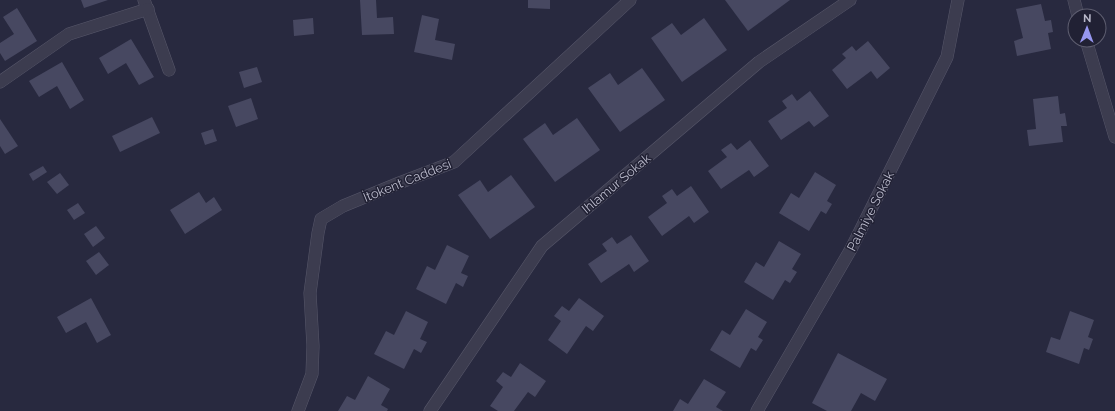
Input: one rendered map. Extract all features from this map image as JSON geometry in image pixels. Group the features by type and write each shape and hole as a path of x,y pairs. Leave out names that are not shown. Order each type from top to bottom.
{"street":[{"name":"İtokent Caddesi","path":"298,411 312,374 313,346 310,292 321,219 343,206 454,162 630,0"},
{"name":"Ihlamur Sokak","path":"430,411 542,246 759,62 850,0"},
{"name":"Palmiye Sokak","path":"757,411 851,249 947,57 958,0"},
{"path":"0,82 69,34 146,5 169,70"},
{"path":"1088,48 1115,137"}],"building":[{"path":"81,0 108,0 84,8"},
{"path":"360,0 376,0 377,18 393,17 394,34 362,35"},
{"path":"528,0 550,0 550,9 528,8"},
{"path":"725,0 790,0 748,31"},
{"path":"1041,4 1045,21 1051,20 1053,32 1048,33 1051,49 1017,56 1014,41 1023,38 1016,9"},
{"path":"17,8 37,41 5,61 0,53 0,43 14,34 3,17"},
{"path":"422,15 439,19 435,40 455,44 452,60 414,52"},
{"path":"313,18 314,34 294,36 293,20"},
{"path":"704,18 727,50 682,82 651,38 672,23 681,35"},
{"path":"131,39 154,77 139,85 126,63 108,74 99,58"},
{"path":"868,41 890,68 877,79 871,71 847,89 832,70 846,58 842,54 852,46 856,51"},
{"path":"62,62 84,100 70,109 57,86 39,97 29,81"},
{"path":"257,67 262,82 244,88 239,72"},
{"path":"642,68 665,100 620,132 588,88 610,73 618,85"},
{"path":"810,91 829,116 814,127 809,121 781,140 768,121 787,108 782,101 792,94 797,101"},
{"path":"1058,96 1060,114 1065,113 1067,126 1061,126 1063,142 1029,146 1027,130 1036,129 1033,99"},
{"path":"251,98 258,119 236,127 228,106"},
{"path":"152,117 160,133 120,152 112,136"},
{"path":"577,118 600,150 555,182 523,139 545,123 553,135"},
{"path":"0,119 18,146 5,154 0,146"},
{"path":"213,129 217,141 205,145 201,133"},
{"path":"750,140 769,166 754,177 749,170 721,189 708,171 727,157 721,150 731,143 737,150"},
{"path":"43,166 47,172 33,181 29,174"},
{"path":"815,172 836,185 827,201 832,204 826,214 821,211 809,231 779,213 791,193 799,198"},
{"path":"60,173 69,185 57,194 47,182"},
{"path":"511,175 535,207 490,239 458,195 480,180 488,192"},
{"path":"691,186 709,212 694,223 689,216 662,236 648,217 667,203 662,196 672,189 677,196"},
{"path":"199,192 206,203 214,197 222,210 185,234 170,210"},
{"path":"78,203 85,213 74,220 67,210"},
{"path":"96,226 105,238 93,247 84,234"},
{"path":"631,235 649,261 634,272 629,264 601,283 588,264 607,251 602,244 612,237 617,244"},
{"path":"779,241 801,254 792,269 797,272 790,283 785,280 773,300 744,282 756,262 764,267"},
{"path":"447,245 469,256 461,273 468,276 463,287 456,283 446,304 416,289 427,266 435,270"},
{"path":"99,252 109,265 96,275 86,261"},
{"path":"91,298 111,335 97,343 86,322 66,333 57,317"},
{"path":"579,298 604,316 593,331 586,326 567,354 548,340 561,321 554,316 562,306 569,311"},
{"path":"746,309 767,322 758,337 763,340 756,351 751,348 740,368 710,350 722,330 730,335"},
{"path":"406,311 428,322 420,339 427,342 421,353 414,349 404,369 374,354 386,331 394,335"},
{"path":"1070,311 1094,320 1088,337 1093,339 1089,350 1084,348 1079,364 1046,352 1051,337 1060,340"},
{"path":"838,353 887,379 875,401 861,393 851,411 827,411 812,403"},
{"path":"520,363 546,381 535,397 528,392 514,411 498,411 490,406 503,387 496,381 503,372 511,377"},
{"path":"368,376 390,389 381,405 388,409 387,411 338,411 347,396 355,400"},
{"path":"704,379 726,392 716,407 723,411 673,411 680,399 688,404"}]}
